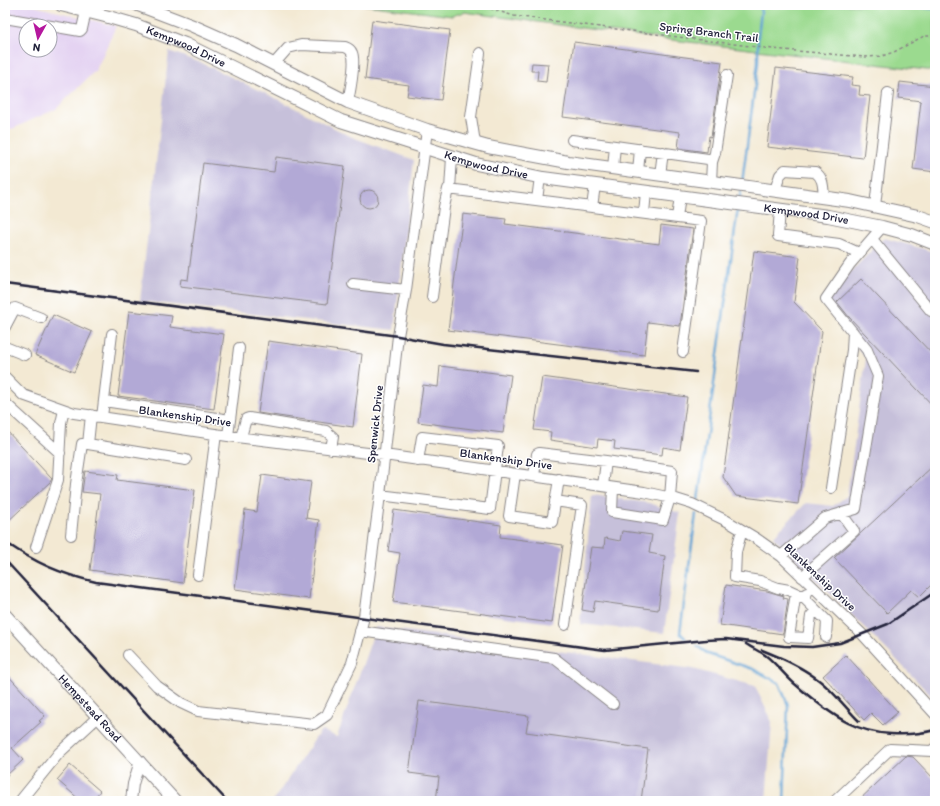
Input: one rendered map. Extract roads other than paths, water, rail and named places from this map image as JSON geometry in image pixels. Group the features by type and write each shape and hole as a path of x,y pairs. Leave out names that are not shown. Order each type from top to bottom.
{"main road":[{"name":"Kempwood Drive","path":"61,5 136,25 185,44 341,121 424,149 476,164 540,177 828,216 882,227 935,244"},
{"name":"Kempwood Drive","path":"138,5 193,26 274,64 348,102 427,130 488,147 568,162 850,200 918,216 935,222"},
{"path":"595,185 597,166"},
{"path":"778,191 780,210"},
{"name":"Hempstead Road","path":"5,616 176,801"}],"street":[{"path":"5,18 80,31 82,29 86,11"},
{"path":"274,64 288,48 301,45 345,47 349,49 353,54 353,69 348,102"},
{"path":"475,143 470,117 480,53"},
{"path":"711,182 712,162 715,153 727,75"},
{"path":"875,206 888,93"},
{"name":"Spenwick Drive","path":"128,655 157,686 181,703 198,711 314,724 327,715 352,663 364,617 380,495 398,336 406,290 427,130"},
{"path":"572,140 708,159 712,162"},
{"path":"613,168 615,146"},
{"path":"638,172 640,150"},
{"path":"660,175 663,152"},
{"path":"432,297 444,207 448,189 450,189 452,157"},
{"path":"778,191 780,175 785,170 790,169 815,172 821,179 824,197"},
{"path":"537,200 540,177"},
{"path":"592,207 595,185"},
{"path":"450,189 701,221 683,352"},
{"path":"644,214 646,192"},
{"path":"677,218 680,196"},
{"path":"780,210 778,236 839,244 859,253"},
{"path":"781,556 825,518 856,509 878,376 867,350 826,299 850,264 882,227"},
{"path":"872,239 931,311"},
{"path":"353,284 406,290"},
{"path":"5,327 15,308 41,318"},
{"path":"831,488 852,350 853,332"},
{"path":"102,417 112,334"},
{"path":"5,347 25,355"},
{"path":"228,436 239,348"},
{"name":"Blankenship Drive","path":"5,377 22,395 74,413 228,436 384,455 418,461 559,479 644,492 692,504 727,520 781,556 863,635 935,714"},
{"path":"20,392 6,404 60,453"},
{"path":"104,401 230,420"},
{"path":"36,547 58,480 61,423 64,410"},
{"path":"88,444 91,415"},
{"path":"241,437 246,419 249,418 326,431 333,437 331,449"},
{"path":"198,575 216,434"},
{"path":"380,495 490,509 498,446 422,437 418,461"},
{"path":"71,535 82,444 186,460"},
{"path":"534,476 538,453 606,461 671,470 673,472 670,498 663,520 612,512 606,461"},
{"path":"515,474 509,516 552,522 559,479"},
{"path":"555,501 582,505 565,625"},
{"path":"802,577 854,531 841,513"},
{"path":"742,530 736,552 736,577 760,581 778,588 789,590 802,596 827,621 826,637"},
{"path":"814,589 795,599 789,637 808,638 811,616 816,610"},
{"path":"360,631 554,658 613,704"},
{"path":"20,801 59,753 99,716"},
{"path":"835,801 890,749 934,751"},
{"path":"131,801 133,784 140,761"}],"waterway":[{"path":"742,183 758,63 758,36 761,12 759,5"},
{"path":"905,5 935,9"},
{"path":"739,201 741,190"},
{"path":"698,500 738,208"},
{"path":"685,638 680,633 696,514"},
{"path":"697,646 708,654 753,669 779,683 788,705 784,801"}],"railway":[{"path":"5,284 398,336 443,344 696,372"},
{"path":"5,542 27,556 49,567 96,582 605,650 726,639 784,646 812,647 840,643 888,624 935,592"},
{"path":"5,560 227,801"},
{"path":"746,644 765,655 808,695 827,710 848,723 869,731 891,734 914,734 935,730"},
{"path":"762,650 807,671 825,685 859,721"}]}
